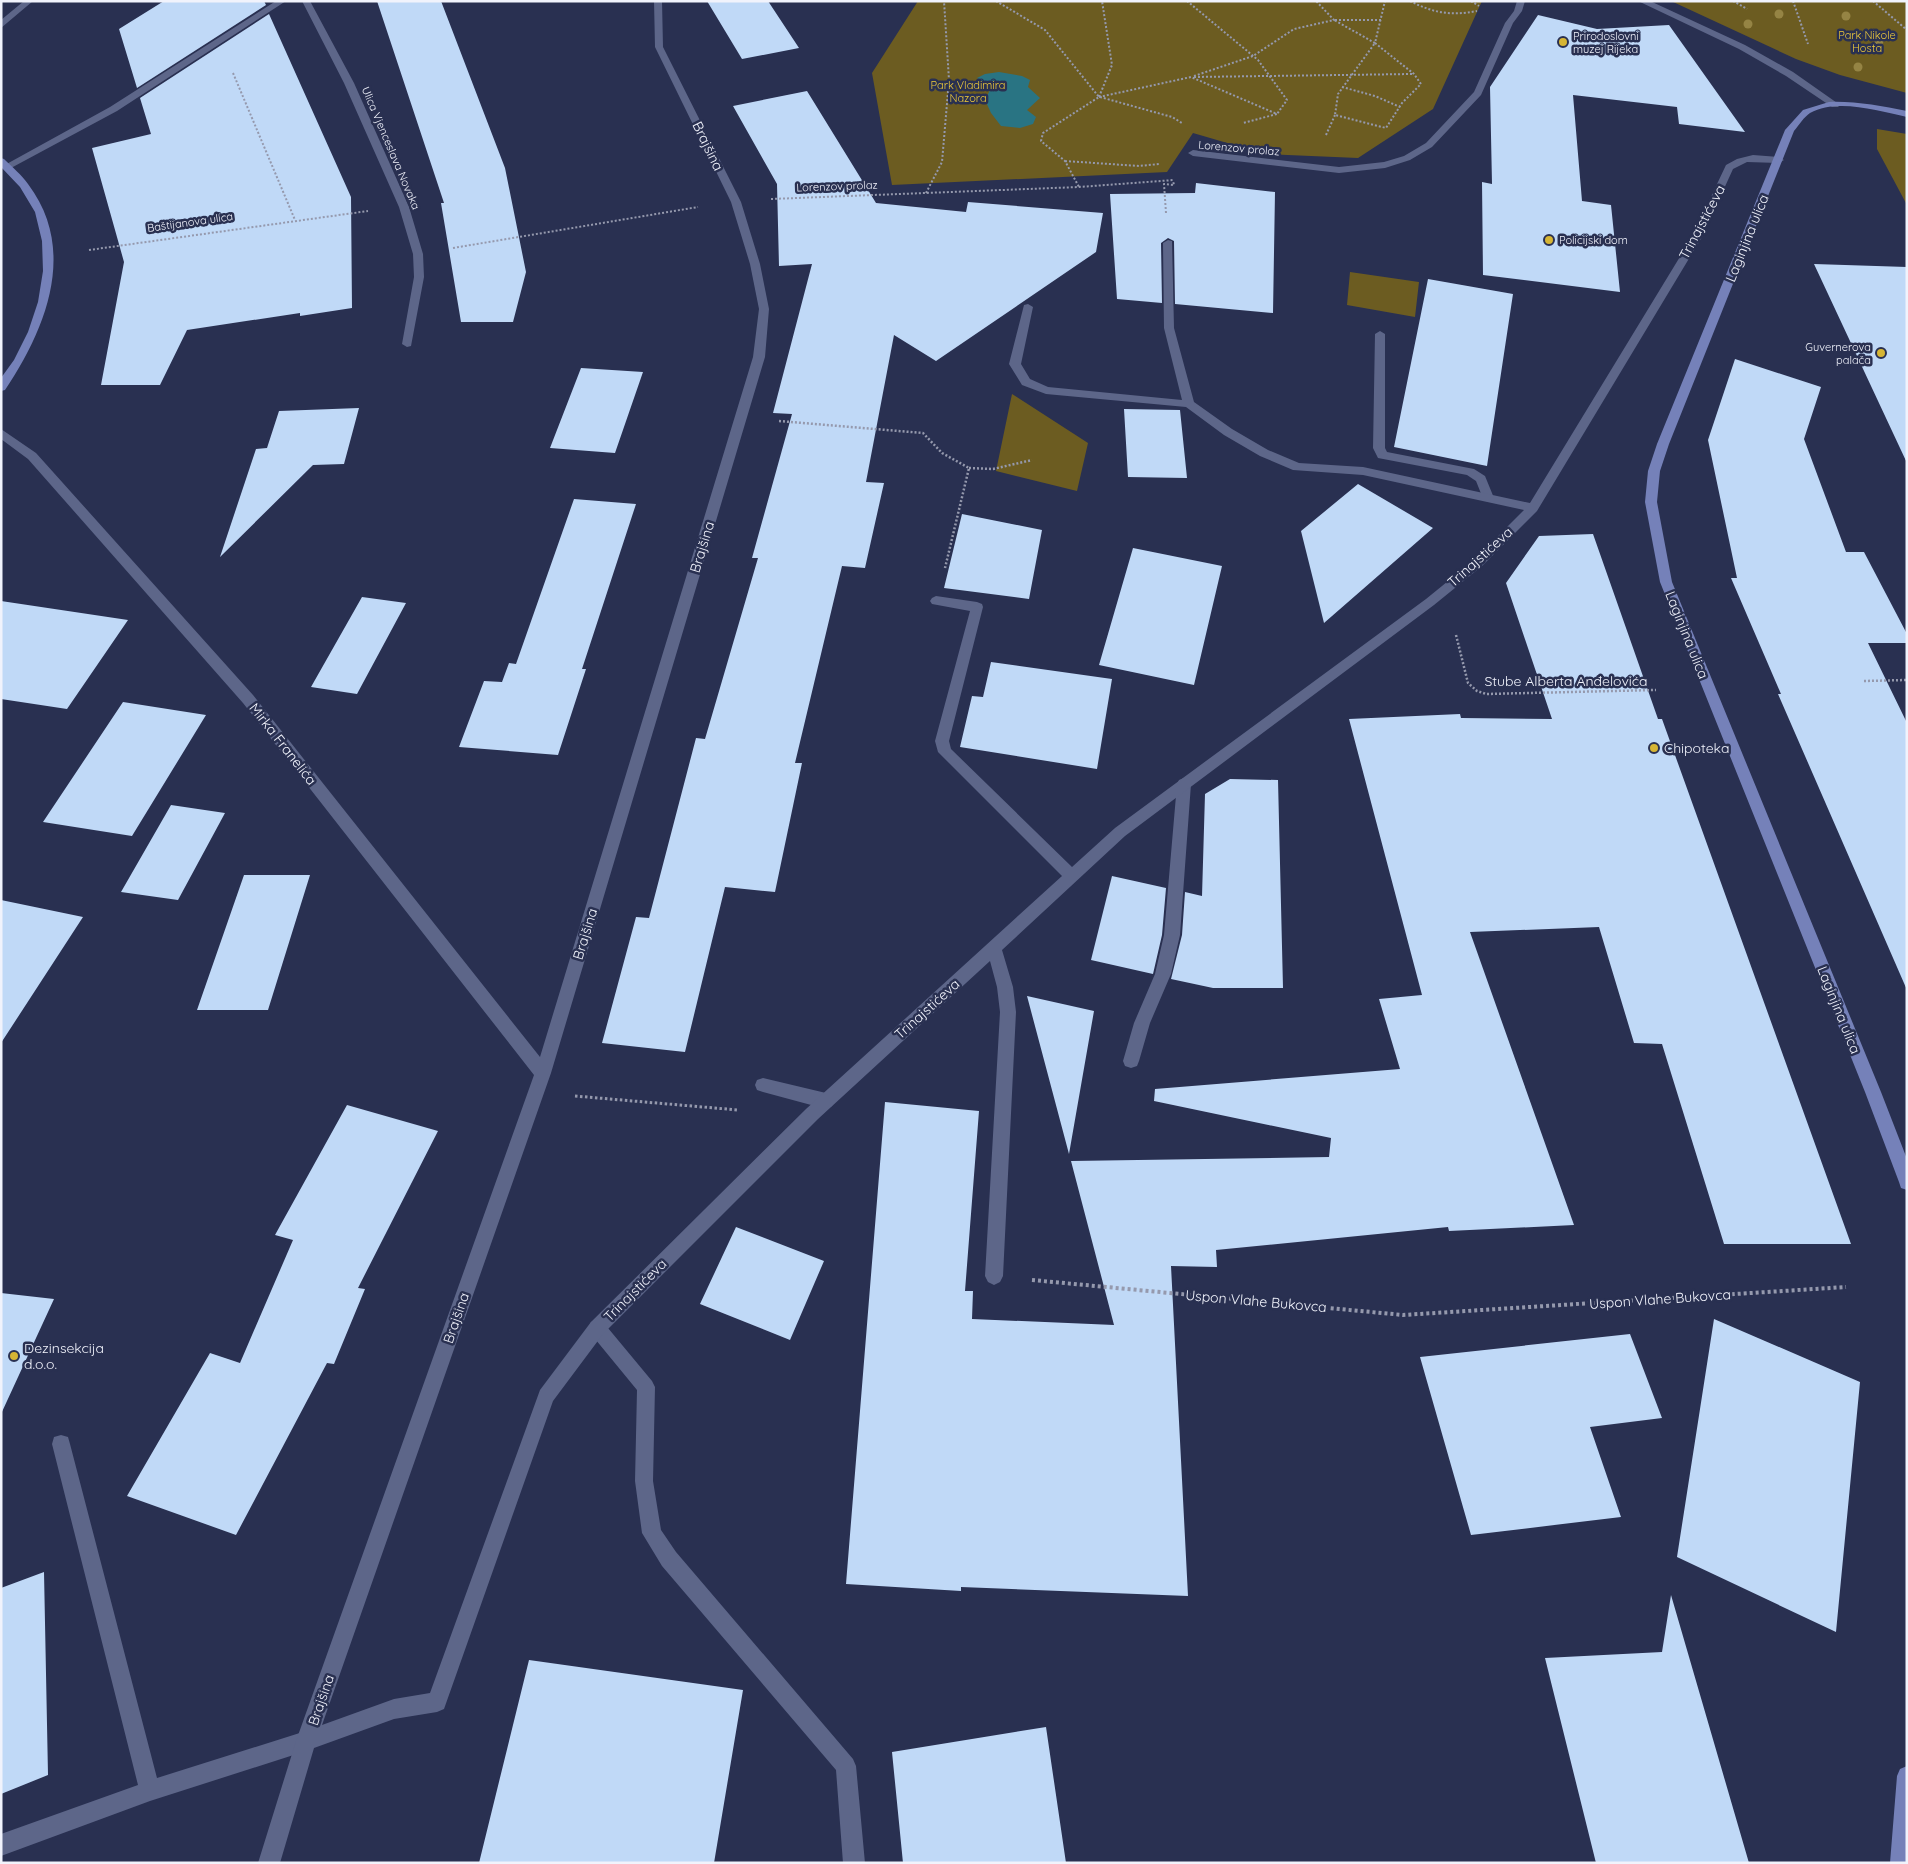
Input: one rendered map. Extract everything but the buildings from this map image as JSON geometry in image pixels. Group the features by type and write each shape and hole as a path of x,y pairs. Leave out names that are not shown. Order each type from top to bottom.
{"main road":[{"name":"Laginjina ulica","path":"1907,114 1856,105 1834,105 1806,112 1790,130 1663,444 1654,471 1651,502 1666,582 1873,1092 1907,1182"},
{"path":"1,387 17,366 39,320 49,281 50,256 46,227 33,198 5,163"},
{"path":"1901,1863 1907,1776"}],"street":[{"path":"1,25 29,1"},
{"path":"5,163 48,147 88,124 282,1"},
{"name":"Ulica Vjenceslava Novaka","path":"306,1 350,83 404,207 418,254 420,277 407,344"},
{"name":"Brajšina","path":"269,1863 306,1741 543,1074 759,357 764,309 755,264 736,202 659,46 658,1"},
{"name":"Lorenzov prolaz","path":"1193,153 1339,170 1385,165 1407,158 1429,145 1478,94 1509,23 1518,10 1521,1"},
{"path":"1642,1 1752,52 1799,78 1834,105"},
{"name":"Trinajstićeva","path":"306,1741 394,1709 437,1702 546,1396 597,1328 826,1101 1120,832 1430,602 1478,563 1533,508 1696,237 1729,167 1736,162 1748,158 1779,160"},
{"path":"1168,243 1169,328 1189,404"},
{"path":"1028,307 1015,364 1026,382 1046,390 1189,404 1228,432 1264,452 1297,467 1363,471 1533,508"},
{"path":"1380,334 1379,448 1382,455 1470,472 1481,479 1488,498"},
{"name":"Mirka Franelića","path":"1,433 32,456 248,699 543,1074"},
{"path":"936,601 977,607 942,741 945,752 1071,876"},
{"path":"1130,1062 1142,1023 1163,974 1172,935 1184,784"},
{"path":"994,949 1005,987 1008,1012 994,1276"},
{"path":"763,1085 826,1101"},
{"path":"597,1328 646,1388 644,1481 652,1533 669,1559 846,1766 854,1863"},
{"path":"61,1444 150,1791"},
{"path":"1,1845 150,1791 306,1741"}],"path":[{"path":"926,194 942,162 949,80 944,1"},
{"path":"996,1 1045,30 1099,96 1172,117 1209,143 1218,156"},
{"path":"1099,96 1112,65 1102,1"},
{"path":"1187,1 1252,56 1272,77 1287,100 1277,114 1235,126 1209,143"},
{"path":"1316,1 1334,20 1375,43 1414,74 1421,84 1400,107 1386,128 1335,115"},
{"path":"1312,168 1335,115 1338,94 1375,43 1386,1"},
{"path":"1410,1 1425,9 1451,16 1484,10"},
{"path":"1793,1 1808,45"},
{"path":"1873,1 1907,30"},
{"path":"1079,187 1065,161 1041,141 1043,133 1099,96 1191,78 1252,56 1294,29 1334,20 1381,20"},
{"path":"220,41 295,220"},
{"path":"1191,78 1414,74"},
{"path":"1191,78 1277,114"},
{"path":"1342,87 1375,96 1400,107"},
{"name":"Lorenzov prolaz","path":"766,199 926,194 1184,180 1193,153"},
{"path":"1065,161 1139,166 1174,162 1189,164"},
{"path":"1164,184 1174,185"},
{"name":"Baštijanova ulica","path":"89,250 295,220 404,207"},
{"path":"451,248 700,207"},
{"path":"776,421 923,433 942,453 969,468 984,471 1032,460"},
{"path":"936,601 969,468"},
{"name":"Stube Alberta Anđelovića","path":"1456,635 1468,683 1477,691 1486,694 1656,690"},
{"path":"1864,680 1907,680"},
{"path":"573,1096 742,1110"},
{"name":"Uspon Vlahe Bukovca","path":"994,1276 1403,1315 1846,1287"}],"green space":[{"name":"Park Vladimira Nazora","path":"918,1 1482,1 1433,109 1358,158 1265,154 1193,133 1167,172 892,185 872,73"},
{"name":"Park Nikole Hosta","path":"1671,1 1907,1 1907,93 1840,75 1796,59"},
{"path":"1877,129 1907,134 1907,205 1877,149"},
{"path":"1350,272 1419,282 1415,317 1347,305"},
{"path":"1012,394 1088,443 1077,491 996,471"}],"shaded area":[{"path":"999,72 1022,76 1030,80 1028,87 1040,98 1027,110 1036,117 1033,124 1020,128 1001,126 991,113 985,100 991,88 977,78 985,74"}],"place":[{"name":"Prirodoslovni muzej Rijeka","path":"1563,42"},
{"name":"Policijski dom","path":"1549,240"},
{"name":"Guvernerova palača","path":"1881,353"},
{"name":"Chipoteka","path":"1654,748"},
{"name":"Dezinsekcija d.o.o.","path":"14,1356"}]}
